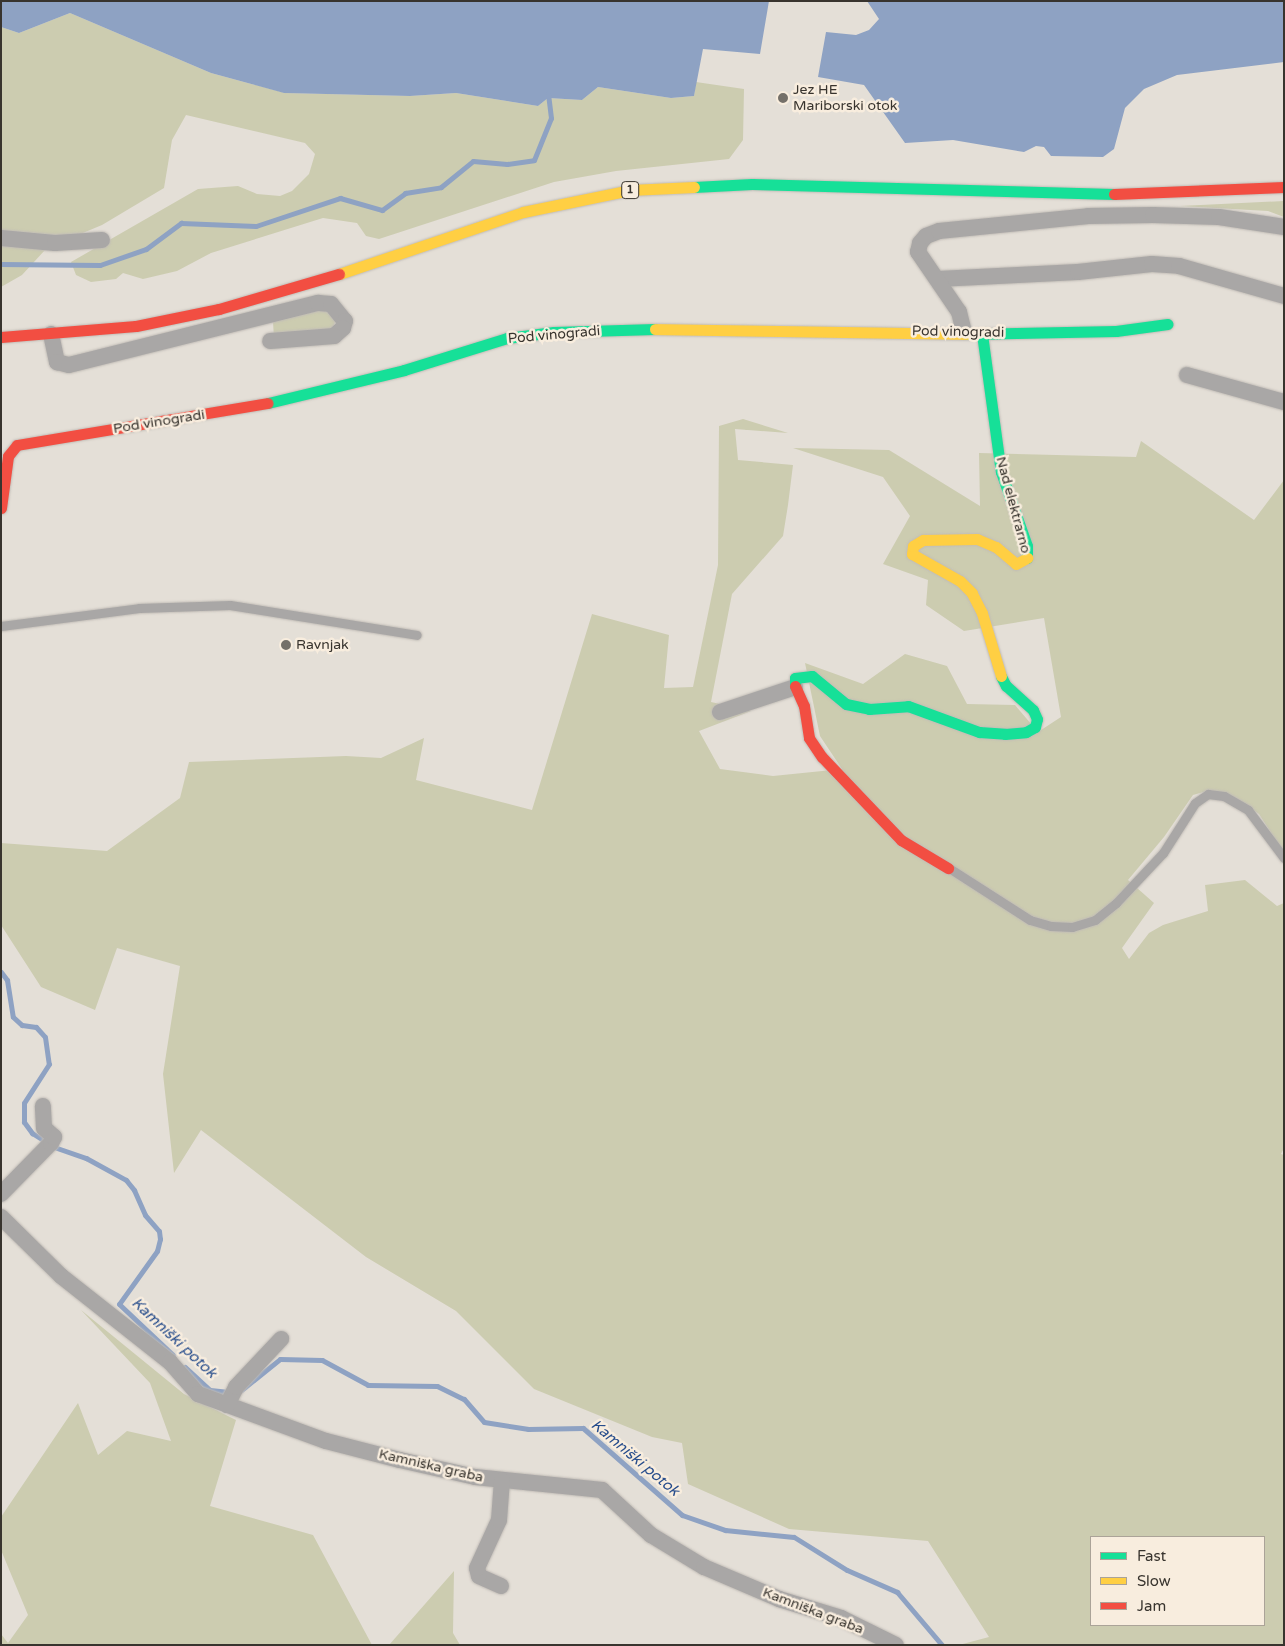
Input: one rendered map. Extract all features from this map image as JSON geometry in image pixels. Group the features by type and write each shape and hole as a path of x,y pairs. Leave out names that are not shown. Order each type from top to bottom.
{"street":[{"name":"1","path":"1,337 136,326 219,309 326,278 523,212 630,190 752,184 963,192 1143,194 1284,187"},
{"path":"964,332 959,312 918,252 926,236 939,231 1088,216 1153,215 1219,217 1284,227"},
{"path":"1,238 55,243 102,240"},
{"path":"938,279 1078,272 1152,264 1179,266 1284,296"},
{"path":"51,334 57,362 69,365 318,303 331,304 345,321 343,328 334,336 270,341"},
{"name":"Pod vinogradi","path":"1,508 8,456 17,445 239,410 404,370 507,338 554,332 656,329 964,332 982,334 1116,330 1168,324"},
{"name":"Nad elektrarno","path":"720,712 794,687 795,678 812,676 846,704 869,709 908,706 979,732 1006,734 1026,732 1035,727 1037,719 1033,710 1006,686 997,669 982,612 972,593 960,581 912,554 912,546 923,540 955,537 977,540 996,547 1016,564 1027,560 1026,546 1002,472 982,334"},
{"path":"1187,375 1284,402"},
{"path":"794,687 804,706 809,738 822,757 901,840 948,868"},
{"path":"1,1194 48,1147 54,1137 44,1128 43,1106"},
{"name":"Kamniška graba","path":"1,1217 61,1276 170,1362 198,1394 231,1396 326,1441 502,1480 563,1484 602,1490 651,1535 704,1568 779,1599 841,1618 896,1645"},
{"path":"231,1396 281,1339"},
{"path":"501,1586 480,1576 477,1568 499,1520 502,1480"}],"lane":[{"path":"1,626 139,608 230,605 418,635"},
{"path":"948,868 1030,920 1051,926 1072,927 1095,920 1116,903 1163,853 1195,803 1208,794 1224,796 1248,810 1284,858"}],"green space":[{"path":"70,13 211,73 285,93 410,96 456,93 538,106 548,98 582,100 598,87 671,98 694,96 696,82 744,89 743,140 729,159 616,171 554,182 379,239 366,236 357,223 323,218 211,253 177,271 143,279 123,273 116,279 91,282 76,275 71,262 198,189 238,186 257,194 280,196 292,191 309,174 315,154 305,143 186,115 172,140 164,188 102,225 78,235 57,237 22,275 1,287 1,27 19,33"},
{"path":"1284,201 1284,217 1268,211 1180,206"},
{"path":"324,309 336,318 333,329 274,338 273,322"},
{"path":"743,419 788,433 735,429 738,460 793,465 783,536 732,594 711,702 751,711 699,731 720,769 773,776 842,769 820,736 805,663 863,684 905,654 947,666 967,704 1015,705 1038,732 1061,717 1044,618 964,631 926,605 928,580 883,564 910,516 883,477 793,448 889,450 980,506 979,453 1136,457 1141,441 1254,520 1284,480 1284,853 1259,814 1238,800 1207,791 1193,795 1164,837 1128,880 1154,903 1122,948 1129,959 1149,933 1163,925 1208,911 1205,885 1245,880 1277,906 1284,903 1284,1148 1281,1154 1284,1155 1284,1645 959,1645 989,1637 928,1541 789,1529 688,1484 682,1443 652,1437 534,1389 456,1311 366,1257 201,1130 174,1173 163,1074 180,966 117,948 95,1010 41,987 1,925 1,843 107,851 180,798 189,762 346,756 381,758 424,738 416,780 532,810 592,614 669,635 664,688 693,687 718,565 719,426"},
{"path":"81,1310 184,1394 236,1420 210,1506 313,1535 372,1645 1,1645 1,1634 8,1643 28,1615 1,1550 1,1517 78,1403 98,1455 127,1431 171,1441 150,1383"},
{"path":"454,1571 453,1633 460,1645 389,1645"}],"water":[{"path":"1,1 769,1 760,54 703,49 694,96 671,98 598,87 582,100 548,98 538,106 456,93 410,96 284,93 211,73 70,13 19,33 1,27"},
{"path":"867,1 1284,1 1284,62 1177,75 1144,89 1125,108 1114,149 1103,157 1051,156 1044,147 1036,146 1024,152 953,140 905,143 864,85 818,77 826,32 856,35 869,30 879,19"}],"waterway":[{"path":"1,264 100,265 146,249 181,223 256,226 340,198 382,210 405,193 441,187 473,161 507,164 534,160 551,118 548,93"},
{"name":"Kamniški potok","path":"1,972 7,980 13,1017 22,1025 36,1027 45,1037 49,1064 24,1103 24,1122 32,1133 54,1147 86,1158 126,1180 134,1190 145,1215 159,1231 160,1239 157,1251 119,1304 173,1355"},
{"name":"Kamniški potok","path":"240,1391 280,1359 322,1360 368,1385 437,1386 464,1399 484,1422 528,1429 583,1428 682,1515 725,1530 794,1537 847,1570 897,1592 942,1645"},
{"name":"Kamniški potok","path":"185,1367 210,1390 229,1392"}],"traffic: fast":[{"path":"694,187 752,184 1114,194"},
{"path":"967,334 1116,331 1168,324"},
{"path":"268,403 404,370 507,338 554,332 655,329"},
{"path":"982,334 1001,472 1027,546 1027,558"},
{"path":"795,686 795,678 812,676 846,704 869,709 908,706 979,732 1005,734 1026,732 1035,727 1037,719 1033,710 1006,686 1001,676"}],"traffic: slow":[{"path":"339,274 523,212 630,190 694,187"},
{"path":"655,329 967,334"},
{"path":"1001,676 982,613 972,593 960,581 912,554 913,546 923,540 977,539 996,547 1016,564 1027,558"}],"traffic: jam":[{"path":"1114,194 1284,187"},
{"path":"1,337 136,326 219,309 339,274"},
{"path":"1,508 8,456 17,445 268,403"},
{"path":"795,686 804,706 809,738 822,757 901,840 948,868"}],"place":[{"name":"Jez HE Mariborski otok","path":"783,98"},
{"name":"Ravnjak","path":"286,645"}]}
